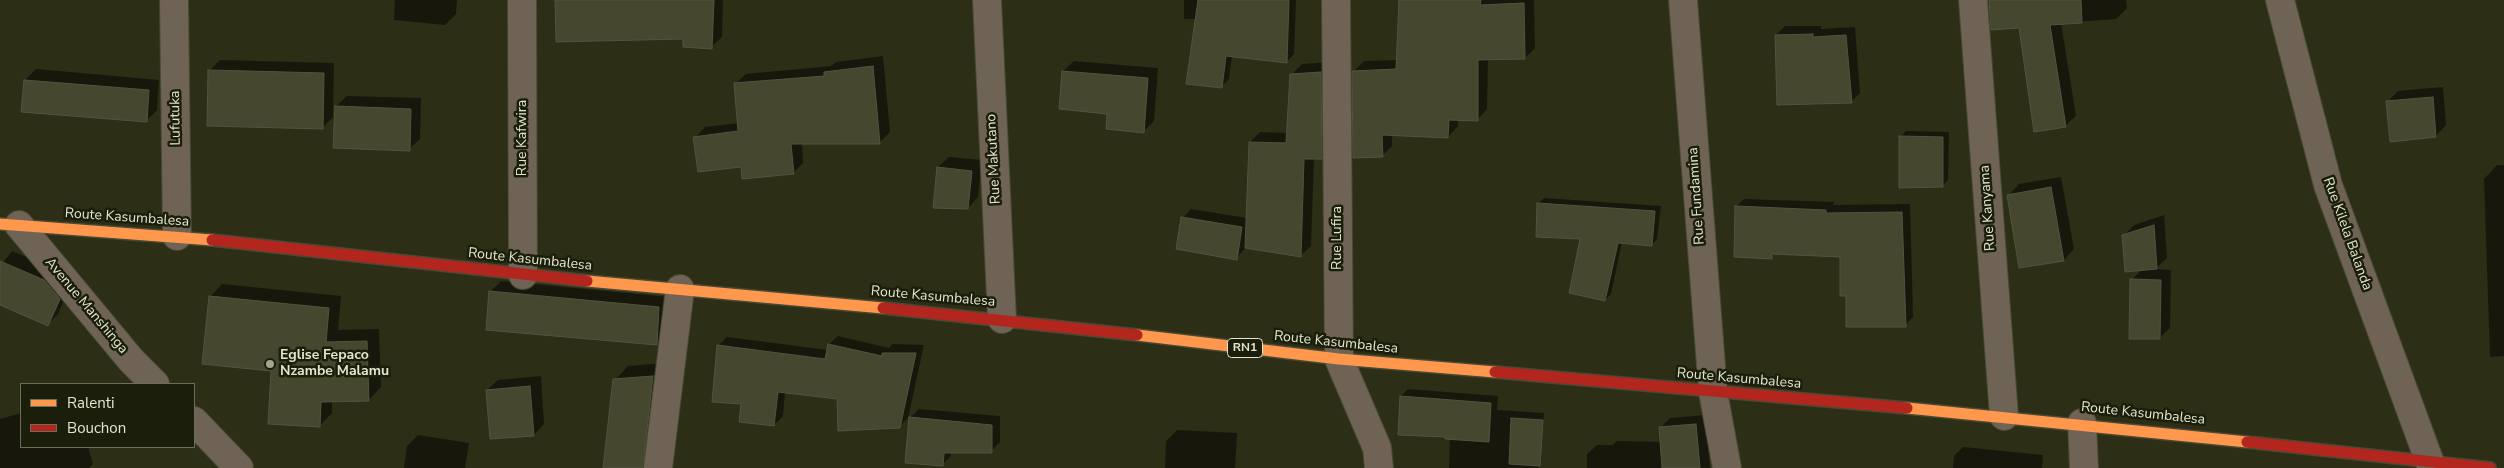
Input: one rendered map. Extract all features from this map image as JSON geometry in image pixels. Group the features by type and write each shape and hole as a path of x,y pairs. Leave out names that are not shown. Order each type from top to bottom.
{"highway":[{"name":"Route Kasumbalesa","path":"10,224 177,236 523,275 1002,318 1339,359 2082,423 2431,465 2490,468"}],"street":[{"name":"Lufutuka","path":"174,0 177,236"},
{"name":"Rue Kafwira","path":"522,0 523,275"},
{"name":"Rue Makutano","path":"987,0 1002,318"},
{"name":"Rue Lufira","path":"1336,0 1339,359 1377,448 1379,468"},
{"name":"Rue Fundamina","path":"1683,0 1713,392"},
{"name":"Rue Kanyama","path":"1973,0 2004,416"},
{"name":"Rue Kilela Balanda","path":"2280,0 2328,185 2431,465"},
{"name":"Avenue Manshinga","path":"10,224 131,360 154,383"},
{"path":"658,468 680,289"},
{"path":"1713,392 1727,468"},
{"path":"195,422 239,468"},
{"path":"2082,423 2084,468"}],"building":[{"path":"555,0 714,0 712,49 683,47 683,39 556,42"},
{"path":"1198,0 1289,0 1287,63 1226,56 1222,88 1186,84"},
{"path":"1399,0 1481,0 1480,5 1524,3 1525,59 1478,60 1478,121 1449,120 1448,138 1382,135 1383,157 1353,158 1352,71 1396,69"},
{"path":"1989,0 2081,0 2082,23 2050,25 2066,127 2034,132 2019,28 1991,30"},
{"path":"1813,34 1813,37 1846,35 1852,103 1777,105 1775,35"},
{"path":"873,66 880,144 791,144 794,174 742,179 741,167 698,172 693,137 738,131 734,83 824,76 824,72"},
{"path":"208,70 324,73 323,129 207,126"},
{"path":"1062,71 1148,78 1144,133 1106,129 1107,114 1059,109"},
{"path":"1321,72 1322,159 1304,159 1301,257 1245,248 1249,142 1286,143 1290,74"},
{"path":"24,80 149,90 147,122 21,112"},
{"path":"2433,97 2436,137 2390,142 2386,101"},
{"path":"335,106 411,109 410,151 333,148"},
{"path":"1899,136 1943,137 1943,187 1899,188"},
{"path":"937,167 972,171 968,209 933,208"},
{"path":"2051,187 2064,261 2019,268 2007,195"},
{"path":"1537,203 1655,211 1652,246 1618,243 1605,301 1569,293 1580,239 1536,237"},
{"path":"1735,206 1826,210 1826,213 1902,212 1906,327 1846,327 1846,296 1840,296 1840,257 1772,254 1772,259 1734,257"},
{"path":"1181,217 1242,227 1237,260 1176,249"},
{"path":"2154,225 2157,269 2125,272 2122,235"},
{"path":"0,261 44,280 60,299 48,326 0,305"},
{"path":"2130,279 2161,280 2160,339 2129,339"},
{"path":"489,291 659,307 657,345 486,330"},
{"path":"209,296 329,308 326,342 367,341 369,401 321,402 320,427 268,424 271,371 202,364"},
{"path":"828,344 882,356 882,353 916,353 900,428 838,431 837,399 778,392 774,426 739,422 741,404 712,402 717,345 825,359"},
{"path":"653,376 643,468 603,468 613,379"},
{"path":"530,386 534,436 490,439 486,390"},
{"path":"1400,396 1491,403 1489,442 1445,439 1445,437 1398,435"},
{"path":"909,417 992,425 992,453 944,453 943,466 905,463"},
{"path":"1511,418 1543,420 1540,466 1509,464"},
{"path":"1696,424 1700,468 1662,468 1659,427"}],"traffic: slow":[{"path":"0,224 212,240"},
{"path":"587,281 883,308"},
{"path":"1137,335 1339,359 1495,372"},
{"path":"1907,408 2247,442"}],"traffic: jam":[{"path":"212,240 587,281"},
{"path":"883,308 1137,335"},
{"path":"1495,372 1907,408"},
{"path":"2247,442 2490,468"}],"place":[{"name":"Eglise Fepaco Nzambe Malamu","path":"270,364"}]}
